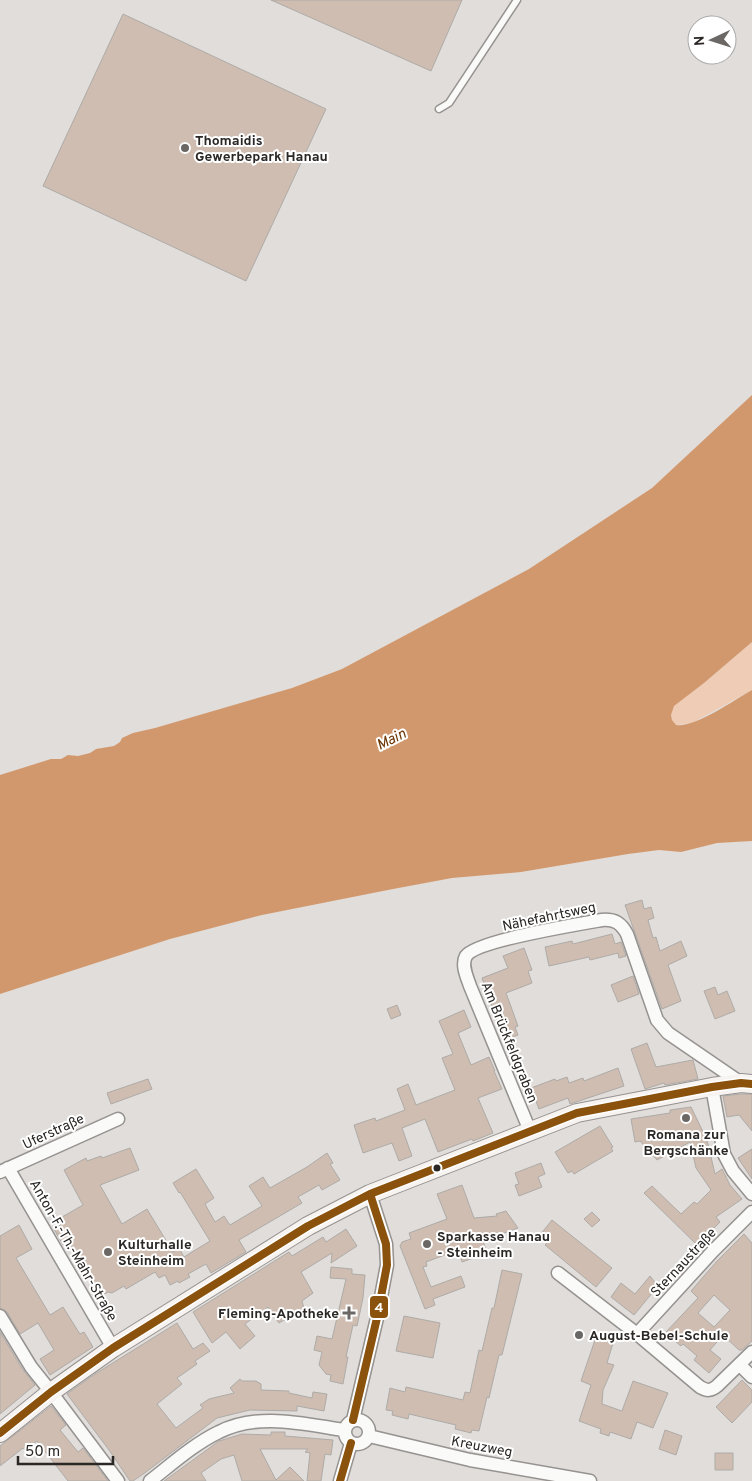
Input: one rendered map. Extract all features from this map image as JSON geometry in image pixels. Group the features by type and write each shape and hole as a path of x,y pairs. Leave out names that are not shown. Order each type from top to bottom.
{"main road":[{"path":"0,1433 52,1392 113,1348 308,1226 370,1194 530,1131 589,1110 712,1087 747,1084"}],"street":[{"name":"Nähefahrtsweg","path":"464,964 470,951 479,947 532,934 602,920 613,920 621,925 627,934 657,1020 662,1027 668,1033 747,1084"},
{"name":"Am Brückfeldgraben","path":"464,964 470,986 530,1131"},
{"path":"712,1087 724,1154 733,1171 752,1194"},
{"name":"Uferstraße","path":"4,1170 118,1118"},
{"name":"Anton-F.-Th.-Mahr-Straße","path":"4,1170 113,1348"},
{"path":"353,1420 377,1318 387,1265 386,1244 370,1194"},
{"name":"Sternaustraße","path":"637,1334 713,1251 752,1212"},
{"path":"558,1273 705,1390 712,1390 718,1386 752,1352"},
{"path":"0,1316 31,1368 52,1392 118,1481"},
{"path":"740,1365 752,1377"},
{"path":"353,1420 365,1422 369,1428 369,1436 363,1443 351,1443 345,1437 344,1430 347,1424 353,1420"},
{"path":"150,1481 210,1437 236,1425 257,1421 286,1422 344,1430"},
{"name":"Kreuzweg","path":"369,1436 470,1460 590,1481"},
{"path":"340,1481 351,1443"}],"lane":[{"path":"439,109 449,103 517,0"}],"shaded area":[{"path":"752,642 752,690 692,723 676,725 671,715 673,706 704,683"}],"water":[{"name":"Main","path":"752,395 752,642 674,706 671,715 676,725 684,725 704,718 752,690 752,841 717,843 681,852 659,850 628,854 521,872 452,878 262,915 170,939 0,994 0,775 51,759 61,759 68,755 78,756 90,753 96,749 114,746 122,738 133,733 292,688 342,669 529,569 652,488"}],"building":[{"path":"271,0 462,0 431,71"},
{"name":"Thomaidis Gewerbepark Hanau","path":"123,14 326,109 246,281 43,186"},
{"path":"642,900 644,909 651,907 654,918 648,920 653,938 656,937 660,951 681,941 687,956 668,965 681,1001 662,1009 625,905"},
{"path":"612,934 615,944 621,942 626,956 619,958 618,953 590,960 589,957 549,966 545,947 572,941 573,944"},
{"path":"524,948 532,970 528,971 532,983 506,993 518,1026 515,1027 518,1035 504,1040 482,978 508,968 503,956"},
{"path":"633,976 639,994 618,1002 611,985"},
{"path":"715,987 718,995 727,991 735,1011 715,1019 704,991"},
{"path":"397,1005 401,1015 391,1019 387,1009"},
{"path":"464,1010 471,1027 458,1033 471,1065 489,1057 502,1089 478,1098 493,1133 438,1152 425,1119 402,1128 412,1156 399,1161 392,1143 363,1153 354,1125 375,1118 376,1121 405,1110 397,1089 408,1084 416,1105 455,1090 442,1058 453,1054 439,1021"},
{"path":"647,1043 656,1067 693,1060 698,1079 665,1085 664,1083 645,1089 631,1049"},
{"path":"618,1068 624,1086 570,1104 568,1098 539,1109 531,1088 555,1079 556,1081 567,1077 569,1083 583,1078 584,1081"},
{"path":"148,1079 152,1089 111,1104 107,1093"},
{"path":"752,1094 752,1131 739,1115 727,1117 723,1096"},
{"path":"691,1107 707,1140 715,1174 722,1169 730,1185 742,1199 716,1217 720,1222 697,1245 644,1193 652,1186 681,1214 694,1202 697,1204 711,1190 696,1168 690,1142 657,1160 640,1141 635,1142 631,1119 670,1113 670,1110"},
{"path":"600,1126 613,1147 611,1148 613,1151 574,1174 572,1171 568,1173 555,1152"},
{"path":"130,1148 139,1170 100,1185 122,1224 147,1209 173,1252 179,1248 184,1257 210,1241 173,1183 196,1169 214,1198 205,1204 215,1222 224,1216 230,1225 262,1206 249,1186 263,1177 270,1188 327,1153 333,1163 330,1164 340,1180 322,1190 319,1185 298,1197 302,1203 239,1240 246,1252 211,1273 206,1264 188,1274 190,1277 170,1285 165,1275 159,1278 155,1272 126,1289 124,1286 112,1293 108,1292 99,1297 68,1242 63,1245 54,1229 65,1222 62,1217 83,1205 64,1170 86,1158 87,1161 101,1156 102,1158"},
{"path":"752,1149 752,1179 738,1158"},
{"path":"541,1163 545,1174 538,1177 542,1187 519,1196 515,1185 519,1184 515,1173"},
{"path":"462,1185 474,1218 497,1216 496,1214 506,1211 518,1228 483,1241 487,1253 462,1262 458,1250 426,1262 427,1266 423,1267 431,1287 461,1276 465,1287 433,1299 435,1305 425,1309 400,1246 402,1242 411,1239 409,1233 447,1219 437,1194"},
{"path":"592,1212 600,1220 592,1227 584,1219"},
{"path":"552,1220 612,1268 596,1287 545,1245 548,1242 540,1235"},
{"path":"19,1225 32,1249 16,1258 50,1315 63,1307 80,1334 84,1332 93,1347 50,1375 40,1359 54,1350 38,1323 20,1334 7,1312 0,1308 0,1236"},
{"path":"346,1229 357,1246 331,1263 332,1253 301,1272 313,1293 302,1301 304,1308 279,1323 268,1307 245,1324 255,1336 240,1349 226,1332 212,1343 193,1312 289,1252 292,1256 323,1237 326,1242"},
{"path":"744,1234 752,1243 752,1341 742,1350 739,1350 723,1335 710,1350 721,1359 709,1373 694,1360 697,1356 683,1344 681,1346 665,1333 698,1298 691,1291","holes":["714,1295 730,1310 714,1327 698,1313"]},
{"path":"331,1267 352,1269 352,1274 365,1275 363,1298 357,1326 353,1325 346,1357 348,1357 343,1384 330,1381 331,1375 326,1374 319,1365 322,1352 314,1350 317,1336 332,1339 346,1279 330,1278"},
{"path":"502,1270 522,1274 502,1355 499,1355 479,1431 472,1430 471,1433 455,1429 456,1425 409,1414 408,1419 392,1415 393,1411 386,1410 390,1388 405,1392 406,1387 463,1400 465,1392 470,1393 479,1350 482,1351"},
{"path":"650,1276 658,1286 634,1315 611,1297 621,1283 635,1294"},
{"path":"404,1316 440,1323 433,1358 396,1351"},
{"path":"177,1323 193,1349 203,1343 210,1351 195,1361 197,1364 177,1378 182,1384 157,1404 176,1428 203,1408 200,1405 209,1399 234,1393 230,1388 240,1379 242,1381 256,1381 261,1384 261,1390 289,1391 289,1393 312,1398 313,1392 327,1394 324,1411 297,1406 297,1411 250,1410 217,1418 146,1472 130,1481 67,1394 95,1374"},
{"path":"0,1332 23,1370 35,1385 0,1414"},
{"path":"596,1337 613,1343 607,1363 614,1365 603,1390 602,1404 622,1411 633,1381 668,1393 653,1428 637,1422 631,1439 610,1432 609,1436 600,1433 601,1429 579,1421 591,1385 581,1381"},
{"path":"742,1380 752,1390 752,1402 732,1423 716,1407"},
{"path":"51,1406 66,1425 60,1430 78,1452 83,1448 108,1481 68,1481 37,1441 25,1450 23,1448 0,1466 0,1446"},
{"path":"665,1430 682,1436 676,1455 659,1449"},
{"path":"271,1432 285,1432 285,1436 333,1440 331,1455 325,1454 321,1481 307,1481 310,1453 305,1452 308,1449 260,1449 276,1480 290,1467 304,1481 242,1481 234,1455 221,1459 201,1473 206,1481 164,1481 219,1441 242,1434 271,1435"},
{"path":"715,1453 733,1453 733,1470 715,1470"}],"transit line":[{"name":"4","path":"0,1433 51,1392 113,1348 308,1226 370,1194 577,1113 712,1087 741,1083 752,1084"},
{"name":"4","path":"353,1420 377,1318 387,1265 386,1244 370,1194"},
{"name":"4","path":"340,1481 351,1443"}],"place":[{"name":"Thomaidis Gewerbepark Hanau","path":"185,148"},
{"name":"Romana zur Bergschänke","path":"686,1118"},
{"name":"Sparkasse Hanau - Steinheim","path":"427,1244"},
{"name":"Kulturhalle Steinheim","path":"108,1252"},
{"name":"Fleming-Apotheke","path":"349,1313"},
{"name":"August-Bebel-Schule","path":"579,1335"}]}
